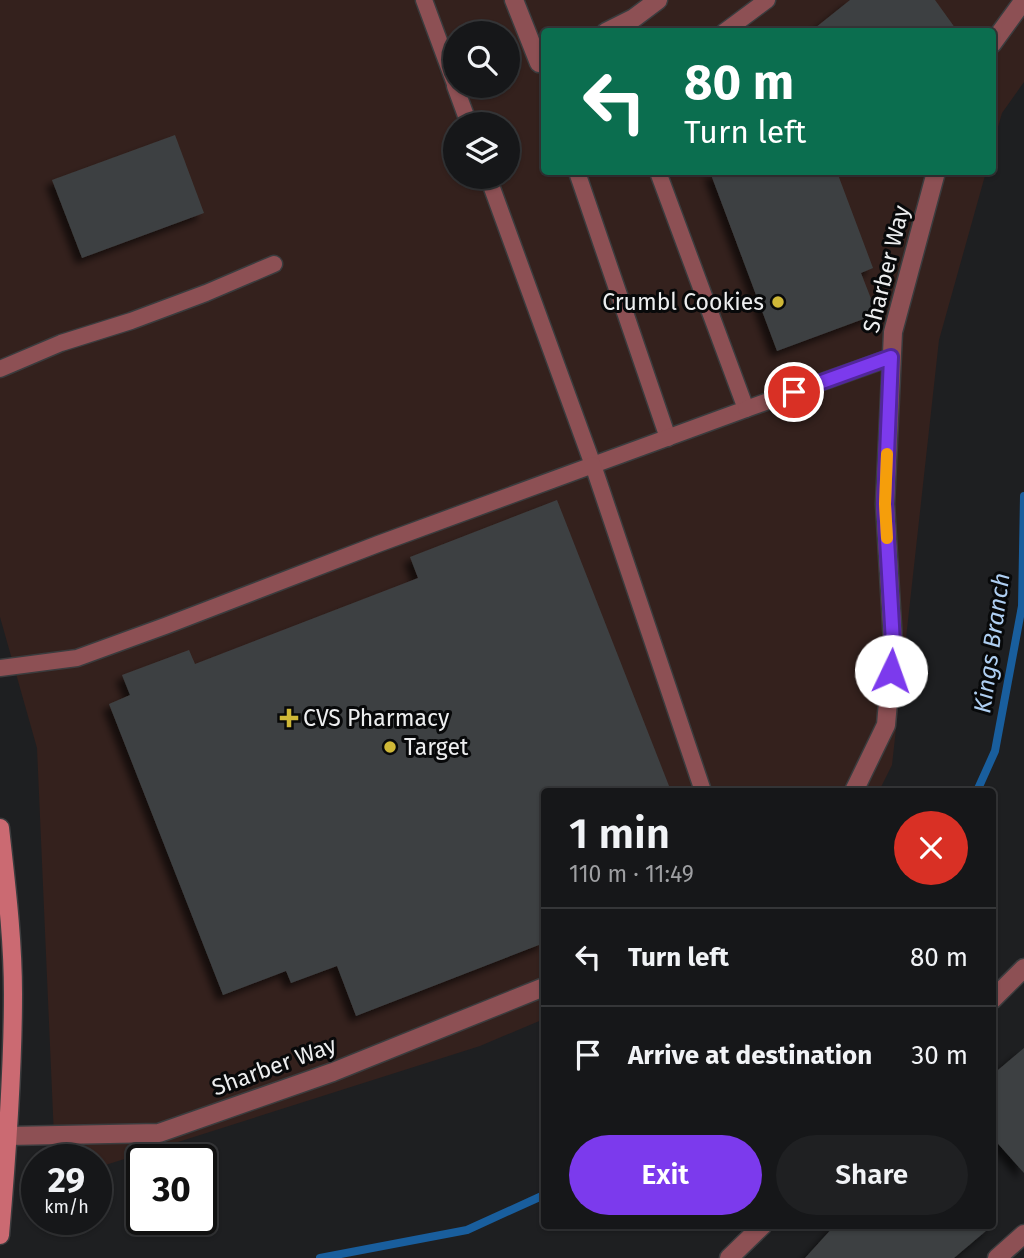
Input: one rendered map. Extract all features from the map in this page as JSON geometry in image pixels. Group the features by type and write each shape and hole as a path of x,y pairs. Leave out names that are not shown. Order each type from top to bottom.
{"main road":[{"path":"0,828 9,910 13,992 11,1101 0,1235"}],"street":[{"path":"514,0 541,62"},
{"path":"614,28 659,0"},
{"path":"996,38 1024,0"},
{"name":"Sharber Way","path":"855,788 886,725 893,643 885,504 893,332 935,175"},
{"path":"996,996 1024,968"},
{"name":"Sharber Way","path":"8,1136 159,1133 333,1072 541,988"},
{"path":"729,1258 759,1229"},
{"path":"997,1258 1024,1234"}],"lane":[{"path":"425,0 443,51"},
{"path":"729,28 767,0"},
{"path":"578,175 668,438"},
{"path":"658,175 746,409"},
{"path":"492,189 593,465 703,788"},
{"path":"0,369 61,343 206,293 274,264"},
{"path":"0,668 77,658 367,548 891,357"}],"shaded area":[{"path":"0,0 1024,0 1024,82 1002,113 996,134 996,28 541,28 541,175 985,175 939,340 892,765 880,788 541,788 541,1020 480,1046 172,1144 126,1144 126,1158 112,1163 112,1144 54,1144 37,748 0,617"}],"building":[{"path":"850,0 935,0 955,28 815,28"},
{"path":"175,135 204,213 82,258 52,180"},
{"path":"711,175 838,175 873,268 861,273 877,314 777,351"},
{"name":"Target","path":"557,500 670,788 541,788 541,944 356,1016 337,966 291,983 286,971 223,995 109,704 130,695 122,675 189,650 195,664 418,578 410,557"},
{"path":"1024,1048 1024,1173 996,1142 996,1072"},
{"path":"831,1229 988,1229 954,1258 805,1258"}],"waterway":[{"name":"Kings Branch","path":"978,788 995,751 1022,606 1024,496"},
{"name":"Kings Branch","path":"320,1258 467,1230 541,1196"}],"slow traffic":[{"path":"887,454 887,538"}],"place":[{"name":"Crumbl Cookies","path":"778,302"},
{"name":"CVS Pharmacy","path":"289,718"},
{"name":"Target","path":"390,747"}],"route":[{"path":"794,392 891,357 885,504 893,643 891,671"}]}
